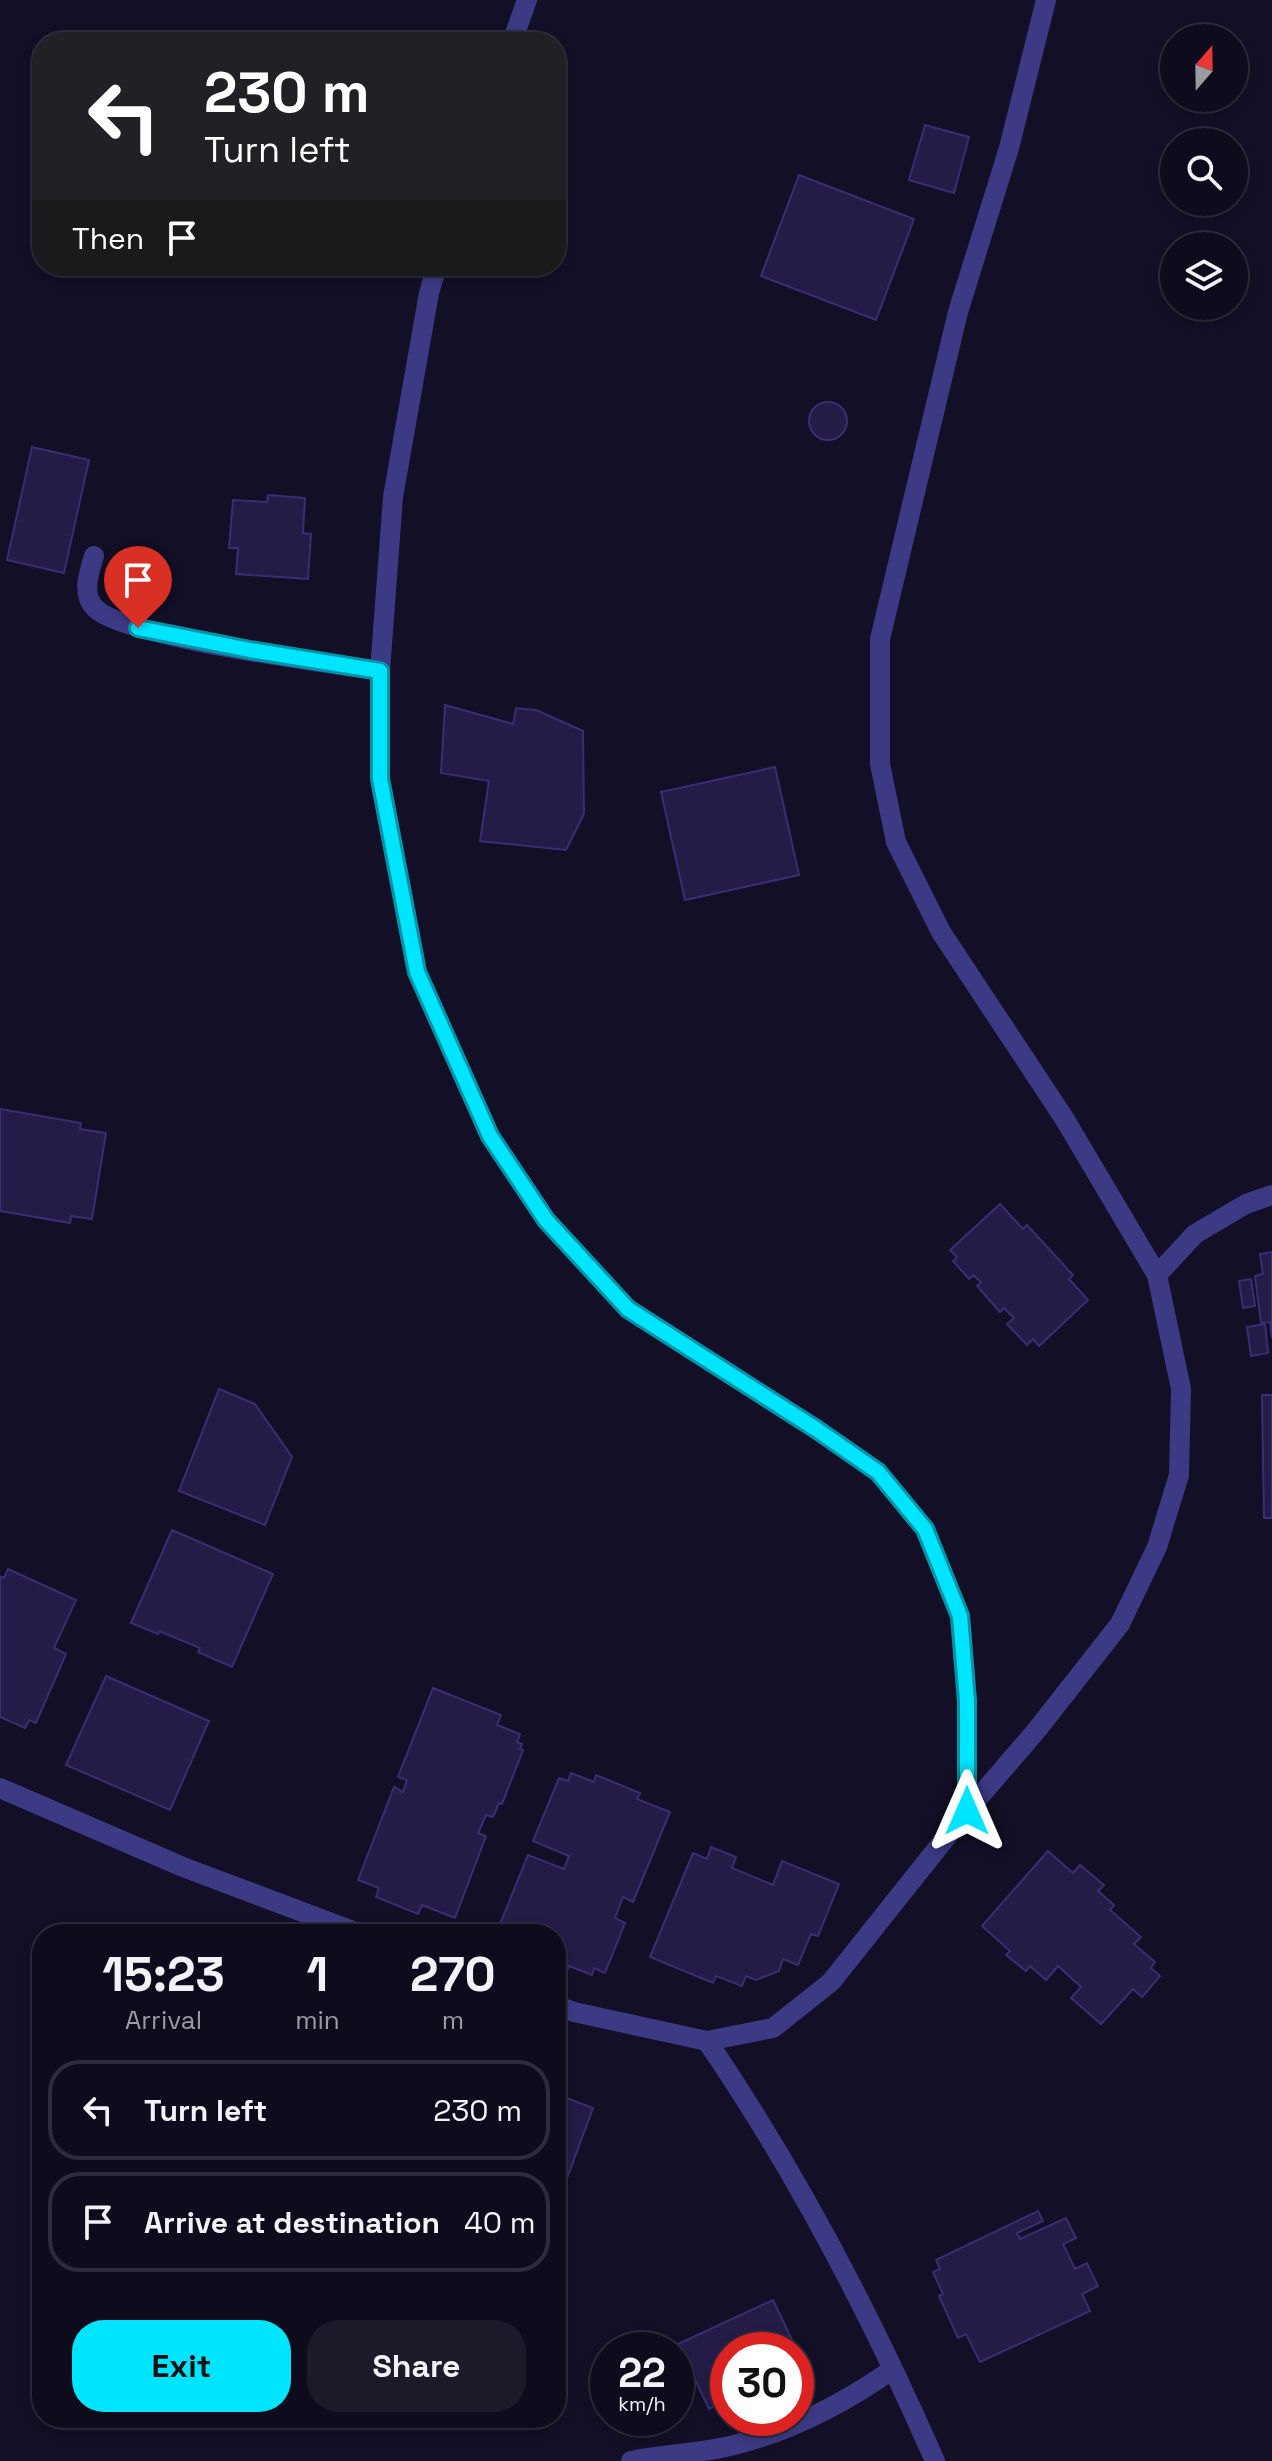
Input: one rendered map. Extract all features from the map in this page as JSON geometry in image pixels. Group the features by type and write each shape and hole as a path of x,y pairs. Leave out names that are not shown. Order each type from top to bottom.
{"street":[{"path":"516,32 527,0"},
{"path":"566,2009 707,2041 773,2028 831,1982 1120,1624 1157,1547 1179,1475 1181,1389 1157,1275 1064,1118 941,932 896,842 880,764 880,639 958,312 1009,148 1046,0"},
{"path":"434,276 393,497 380,671 380,779 417,972 490,1136 546,1220 628,1309 878,1472 925,1529 960,1616 967,1701 967,1811"},
{"path":"94,556 86,584 90,602 110,619 138,628 250,650 380,671"},
{"path":"1157,1275 1195,1234 1246,1204 1272,1195"},
{"path":"0,1788 183,1867 334,1924"},
{"path":"707,2041 791,2173 853,2286 935,2461"},
{"path":"631,2461 690,2454 767,2436 812,2418 854,2396 893,2369"}],"building":[{"path":"925,125 969,137 954,193 909,180"},
{"path":"799,175 914,219 876,320 761,276"},
{"path":"828,402 842,407 847,421 842,435 828,440 814,435 809,421 814,407"},
{"path":"32,447 89,460 64,573 7,560"},
{"path":"268,495 305,498 303,533 311,534 308,579 236,574 238,548 229,548 233,500 267,502"},
{"path":"445,705 513,724 516,708 536,710 583,731 584,814 566,850 480,841 489,781 441,773"},
{"path":"775,767 799,875 685,900 661,792"},
{"path":"0,1109 81,1123 80,1129 106,1133 92,1219 71,1216 70,1223 0,1211"},
{"path":"1000,1204 1023,1229 1027,1225 1073,1275 1069,1279 1088,1300 1039,1346 1033,1339 1027,1345 1007,1324 1014,1318 1004,1308 1000,1312 977,1286 981,1282 973,1275 969,1279 953,1261 957,1257 950,1250"},
{"path":"1272,1252 1272,1338 1270,1322 1261,1323 1255,1276 1263,1274 1260,1254"},
{"path":"1251,1279 1255,1306 1243,1308 1239,1281"},
{"path":"1265,1324 1268,1353 1251,1356 1247,1327"},
{"path":"219,1389 255,1404 292,1457 265,1525 179,1491"},
{"path":"1262,1395 1272,1395 1272,1518 1264,1518"},
{"path":"172,1530 273,1574 232,1667 198,1652 200,1648 131,1623"},
{"path":"8,1569 76,1600 54,1648 66,1654 36,1723 29,1720 25,1728 0,1717 0,1576 4,1578"},
{"path":"106,1676 209,1721 170,1810 66,1765"},
{"path":"433,1688 501,1715 497,1725 520,1734 517,1742 522,1744 520,1749 523,1750 502,1804 499,1803 493,1817 486,1815 478,1833 486,1836 455,1918 422,1905 418,1914 376,1897 379,1888 358,1880 394,1787 403,1792 407,1780 398,1777"},
{"path":"571,1773 594,1782 596,1775 640,1793 637,1799 670,1812 633,1902 623,1897 615,1918 625,1923 605,1973 594,1968 592,1975 569,1966 566,1974 566,1924 500,1924 528,1855 564,1869 569,1856 533,1841 559,1778 568,1781"},
{"path":"711,1847 736,1857 732,1868 773,1885 782,1861 839,1884 818,1936 811,1934 798,1965 783,1959 779,1971 756,1980 746,1976 742,1986 716,1976 713,1983 650,1957 693,1853 707,1859"},
{"path":"1048,1851 1073,1873 1080,1865 1104,1885 1098,1891 1114,1905 1110,1910 1141,1937 1134,1944 1155,1962 1151,1968 1160,1976 1142,1997 1133,1989 1101,2024 1071,1998 1081,1987 1058,1966 1046,1980 1030,1966 1026,1971 1006,1955 1010,1951 982,1926"},
{"path":"566,2098 593,2108 566,2181"},
{"path":"1038,2211 1043,2221 1017,2233 1020,2239 1066,2218 1076,2238 1063,2244 1075,2269 1087,2263 1098,2286 1082,2294 1090,2311 980,2362 966,2334 958,2338 939,2296 943,2294 933,2272 940,2269 936,2260"},
{"path":"773,2300 788,2332 710,2332 709,2409 694,2378 694,2337"}],"route":[{"path":"138,628 380,671 380,779 417,972 490,1136 546,1220 628,1309 878,1472 925,1529 960,1616 967,1701 967,1811"}]}
